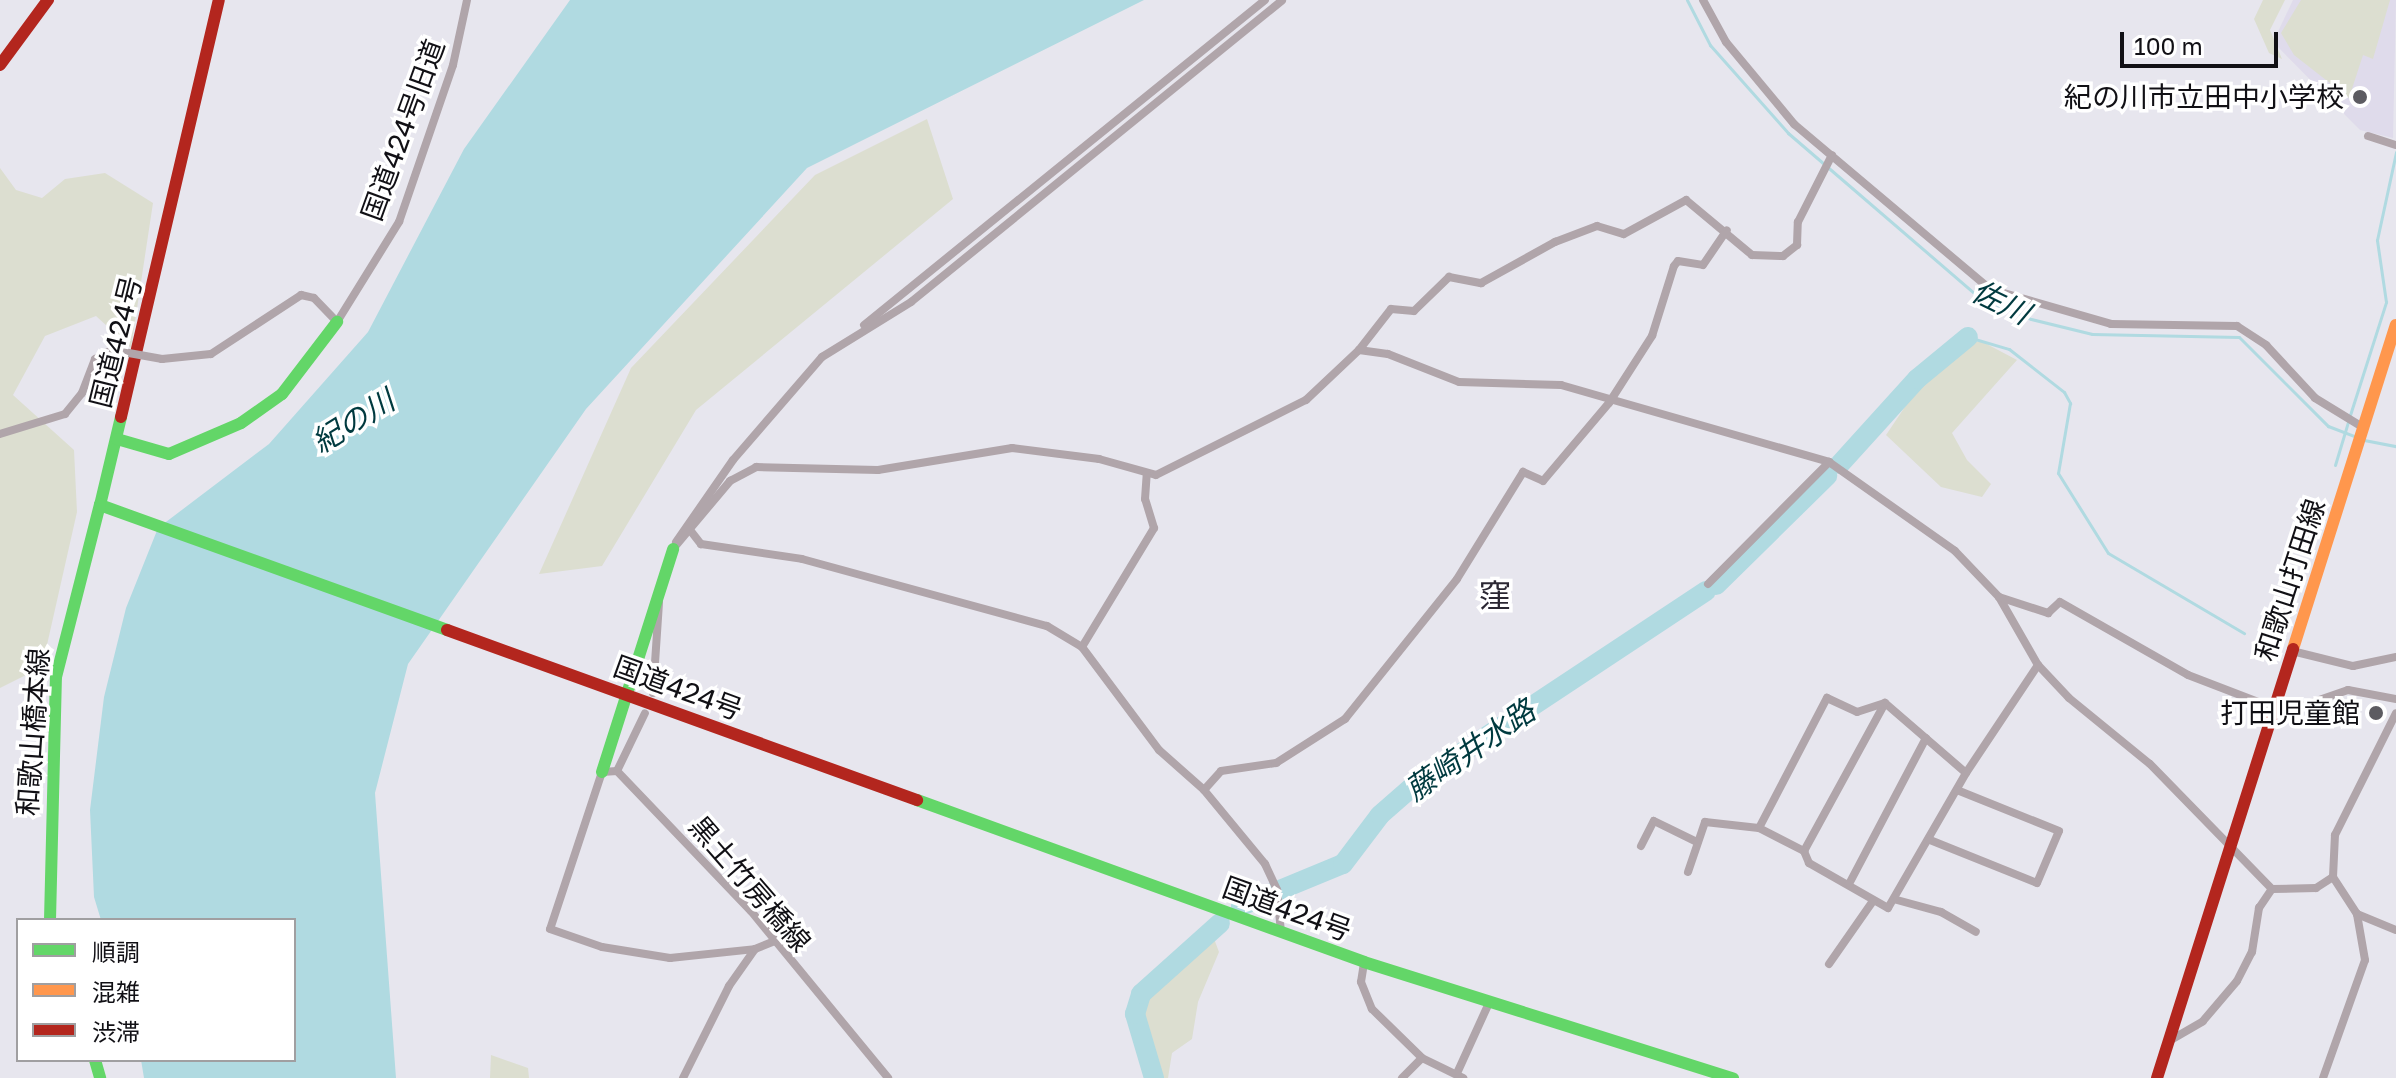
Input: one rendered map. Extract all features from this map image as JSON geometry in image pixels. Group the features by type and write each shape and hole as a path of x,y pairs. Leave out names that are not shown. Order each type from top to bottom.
{"main road":[{"path":"0,65 48,0"},
{"name":"国道424号","path":"219,0 100,505 1364,962 1733,1078"},
{"name":"国道424号旧道","path":"117,439 169,454 241,423 282,394 337,322"},
{"name":"和歌山打田線","path":"2157,1078 2396,325"},
{"name":"和歌山橋本線","path":"50,918 56,677 100,505"},
{"path":"602,772 655,594 673,549"}],"street":[{"name":"国道424号旧道","path":"337,322 404,210 453,65 467,0"},
{"path":"673,549 733,460 822,357 1265,0"},
{"path":"858,330 911,302 1282,0"},
{"path":"1703,0 1726,42 1794,124 2003,296 2111,324 2237,326 2266,345 2315,398 2363,431"},
{"path":"2368,136 2396,145"},
{"path":"673,549 741,471 756,467 878,470 1012,448 1099,459 1147,473 1199,458 1306,400 1359,350 1391,309 1414,311 1449,277 1481,283 1597,226 1624,234 1686,200 1727,230 1752,255 1773,259 1793,250 1820,172 1830,156"},
{"path":"1204,790 1221,771 1288,758 1345,719 1457,579 1523,472 1543,481 1609,403 1652,336 1674,266 1678,261 1703,265 1727,230"},
{"path":"0,434 65,414 82,393 95,359 112,350 162,359 211,354 301,295 314,298 337,322"},
{"path":"1359,350 1388,354 1459,382 1539,381 1829,462 1955,551 1999,597 2038,665 2231,845 2272,889 2316,888 2333,877"},
{"path":"1708,584 1829,462"},
{"path":"1082,647 1154,528 1145,499 1147,473"},
{"path":"690,530 701,544 802,559 1047,626 1082,647 1159,750 1204,790 1276,886 1281,932"},
{"path":"653,693 661,633 655,594"},
{"path":"1999,597 2048,613 2060,602 2188,675 2274,708 2296,708 2348,690 2396,699"},
{"path":"2292,651 2353,666 2396,657"},
{"path":"1688,872 1705,822 1759,828 1804,851 1809,863 1888,908 1897,900 1966,773 2038,665"},
{"path":"1759,828 1827,698 1857,712 1885,703"},
{"path":"1885,703 1966,773"},
{"path":"1804,851 1885,703"},
{"path":"645,713 617,771 602,772 550,929 602,947 670,958 755,949 775,941"},
{"path":"2323,1078 2361,979 2357,914 2333,877 2335,835 2396,713"},
{"path":"1849,884 1926,738"},
{"name":"黒土竹房橋線","path":"617,771 775,941 888,1078"},
{"path":"1930,840 2037,883 2059,831 1957,790"},
{"path":"1641,846 1654,821 1697,842"},
{"path":"2169,1041 2203,1021 2237,981 2252,952 2259,908 2272,889"},
{"path":"1897,900 1941,912 1976,932"},
{"path":"1829,964 1873,901"},
{"path":"2357,914 2396,930"},
{"path":"683,1078 716,1006 755,949"},
{"path":"1364,962 1361,982 1372,1009 1422,1058 1460,1074 1489,1003"},
{"path":"1402,1078 1422,1058"}],"shaded area":[{"path":"2263,0 2285,0 2270,30 2282,59 2269,53 2254,19"},
{"name":"紀の川市立田中小学校","path":"2293,0 2396,0 2393,138 2360,130 2273,42"},
{"path":"2301,0 2390,0 2373,59 2363,55 2349,98 2294,55 2281,33"},
{"path":"927,119 953,199 696,410 602,566 539,574 631,368 815,175"},
{"path":"0,168 16,190 42,198 65,179 105,173 153,203 131,348 96,316 45,336 13,395 74,450 77,512 42,667 0,688"},
{"path":"1981,341 2017,360 1952,433 1967,460 1991,484 1982,497 1941,487 1886,435 1919,386 1965,344"},
{"path":"1213,936 1219,952 1198,1002 1192,1039 1172,1053 1168,1078 1160,1078 1143,1018 1145,1000"},
{"path":"491,1055 528,1068 529,1078 490,1078"}],"water":[{"name":"紀の川","path":"570,0 1144,0 807,168 586,409 408,664 375,793 396,1078 144,1078 141,1062 296,1062 296,918 100,918 94,897 90,810 104,697 126,608 158,528 269,444 368,332 464,149"}],"waterway":[{"name":"佐川","path":"1687,0 1710,45 1788,133 1979,297 2031,319 2092,334 2239,337 2328,426 2357,437"},
{"path":"2350,415 2386,302 2377,240 2396,152"},
{"path":"1968,337 2009,349 2064,392 2070,403 2058,473 2108,553 2244,633"},
{"name":"藤崎井水路","path":"1840,464 1917,379 1968,337"},
{"path":"2335,465 2348,422"},
{"name":"佐川","path":"2364,440 2396,446"},
{"name":"藤崎井水路","path":"1716,585 1827,476"},
{"name":"藤崎井水路","path":"1241,906 1343,864 1380,815 1419,781 1706,591"},
{"name":"藤崎井水路","path":"1154,1078 1135,1014 1141,994 1220,923"}],"traffic: fast":[{"path":"117,439 169,454 241,423 282,394 337,322"},
{"path":"121,417 100,505 447,630"},
{"path":"50,918 56,677 100,505"},
{"path":"602,772 673,549"},
{"path":"917,800 1364,962 1733,1078"},
{"path":"96,1062 100,1078"}],"traffic: slow":[{"path":"2293,649 2396,325"}],"traffic: jam":[{"path":"0,65 48,0"},
{"path":"121,417 219,0"},
{"path":"447,630 917,800"},
{"path":"2157,1078 2293,649"}],"place":[{"name":"紀の川市立田中小学校","path":"2360,97"},
{"name":"打田児童館","path":"2376,713"}],"district":[{"name":"窪","path":"1495,595"}]}
